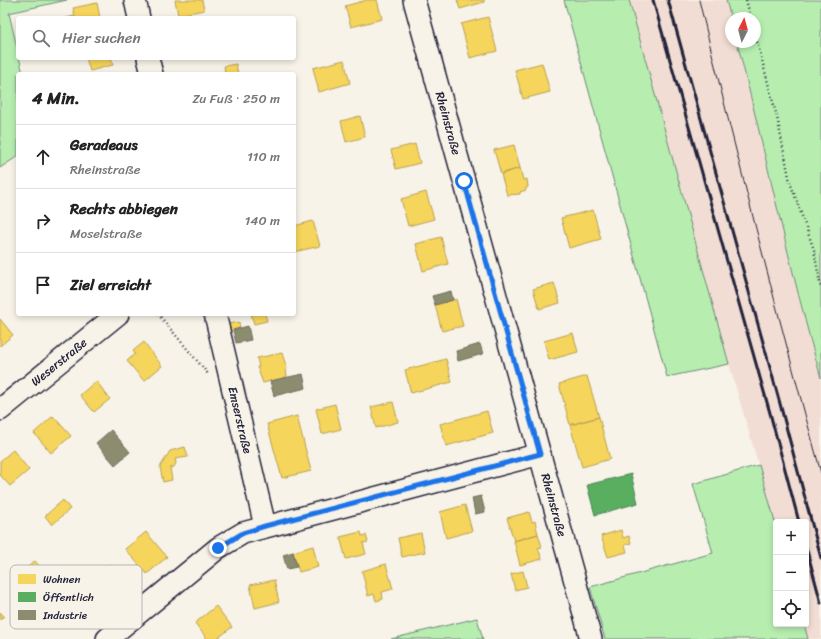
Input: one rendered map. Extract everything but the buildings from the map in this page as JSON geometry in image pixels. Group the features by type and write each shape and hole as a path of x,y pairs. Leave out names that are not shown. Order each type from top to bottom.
{"street":[{"path":"135,0 139,16"},
{"name":"Rheinstraße","path":"414,0 590,639"},
{"path":"148,60 152,72"},
{"name":"Weserstraße","path":"0,410 116,316"},
{"name":"Emserstraße","path":"215,316 265,526"},
{"path":"142,611 230,540 243,533 540,454"},
{"path":"107,639 119,629"}],"path":[{"path":"746,0 749,12"},
{"path":"759,48 778,117 790,182 814,250 821,289"},
{"path":"160,316 225,393 234,394"}],"shaded area":[{"path":"629,0 726,0 729,12 725,12 725,48 739,48 764,147 805,321 821,378 821,639 808,639 805,627 809,627 809,519 774,519 729,364"}],"green space":[{"path":"0,0 67,0 9,13 16,44 16,60 20,60 23,72 16,72 16,157 0,168"},
{"path":"564,0 629,0 729,364 667,377"},
{"path":"726,0 821,0 821,378 798,294 739,48 761,48 761,12 729,12"},
{"path":"759,465 774,519 773,519 773,627 805,627 808,639 605,639 590,587 713,553 693,484"},
{"path":"477,618 483,639 391,639"}],"tram line":[{"path":"699,0 758,237 821,473"}],"railway":[{"path":"653,0 770,413 798,519"},
{"path":"668,0 779,400 821,558"},
{"path":"808,555 821,603"}],"route":[{"path":"218,548 243,533 265,526 540,454 464,181"}]}
